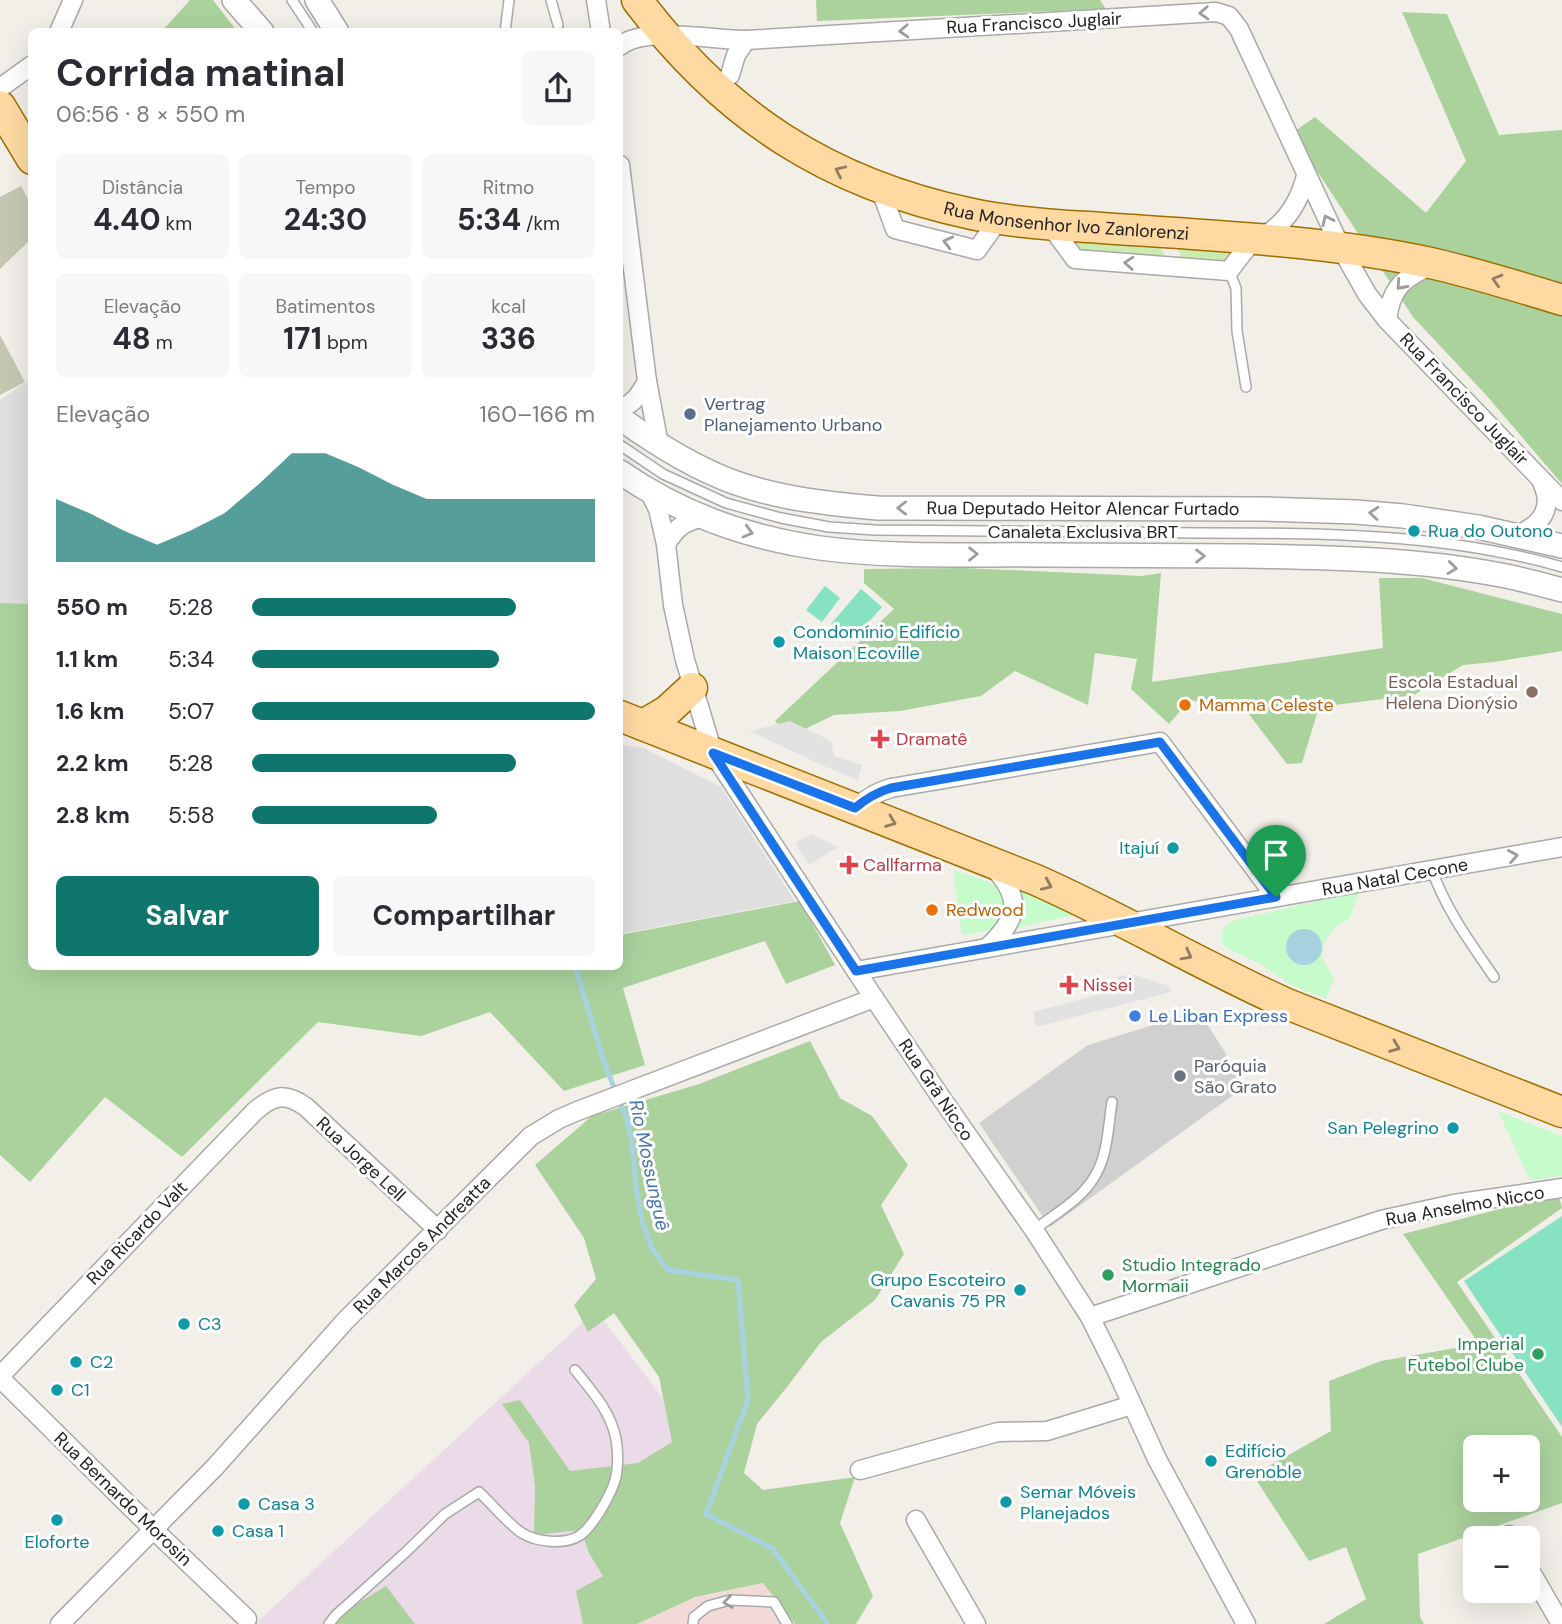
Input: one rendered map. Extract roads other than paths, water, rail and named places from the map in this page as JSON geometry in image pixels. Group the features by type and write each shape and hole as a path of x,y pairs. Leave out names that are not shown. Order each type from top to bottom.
{"main road":[{"name":"Rua Monsenhor Ivo Zanlorenzi","path":"637,0 686,60 743,112 830,167 880,188 945,208 999,219 1341,248 1434,264 1562,300"},
{"path":"0,106 28,152"},
{"path":"631,720 667,712 692,688"},
{"path":"631,720 984,858 1071,896 1287,1004 1562,1112"}],"street":[{"path":"61,28 73,0"},
{"path":"234,0 258,28"},
{"path":"596,0 600,28"},
{"path":"320,11 334,28"},
{"name":"Rua Francisco Juglair","path":"664,35 746,40 1222,13 1229,16 1239,29 1341,248 1367,294 1387,320 1562,501"},
{"path":"623,44 636,38 664,35"},
{"path":"730,75 736,55 746,40"},
{"path":"0,88 28,68"},
{"path":"1050,225 1075,259 1229,271 1256,239 1269,233 1294,208 1307,176"},
{"path":"623,189 647,381 659,445"},
{"path":"1160,232 1180,267"},
{"name":"Rua Francisco Juglair","path":"1387,320 1393,294 1400,285 1414,273 1434,264"},
{"path":"623,407 641,394 647,381"},
{"name":"Rua Deputado Heitor Alencar Furtado","path":"623,420 684,459 736,483 790,497 852,506 1344,511 1413,518 1518,535 1562,546"},
{"path":"623,474 649,491 703,517 737,529 819,548 886,554 1280,556 1371,560 1494,574 1562,590"},
{"name":"Rua Francisco Juglair","path":"1518,535 1530,529 1545,512 1548,502 1540,479"},
{"name":"Rua Grã Nicco","path":"649,491 658,509 666,544 678,632 692,688 713,753 874,998 1034,1230 1090,1317 1168,1482 1246,1624"},
{"path":"666,544 687,521 703,517"},
{"path":"855,808 868,797 891,788 1160,742 1276,897"},
{"name":"Rua Natal Cecone","path":"856,971 1562,847"},
{"path":"984,858 1006,883 1014,905 1008,925 987,948"},
{"name":"Rua Marcos Andreatta","path":"60,1624 227,1454 323,1344 531,1136 559,1119 874,998"},
{"name":"Rua Jorge Lell","path":"280,1097 289,1098 306,1107 438,1230"},
{"name":"Rua Ricardo Valt","path":"0,1377 255,1111 271,1099 280,1097"},
{"name":"Rua Anselmo Nicco","path":"1090,1317 1381,1220 1454,1204 1562,1188"},
{"name":"Rua Bernardo Morosin","path":"0,1377 153,1530 247,1619"},
{"path":"860,1470 998,1432 1047,1431 1132,1405"},
{"path":"916,1520 976,1624"},
{"path":"1540,1588 1561,1624"}],"lane":[{"path":"292,0 320,11"},
{"path":"506,28 509,0"},
{"path":"551,0 558,25"},
{"path":"1229,271 1236,289 1237,331 1246,387"},
{"name":"Canaleta Exclusiva BRT","path":"623,447 663,474 726,503 781,518 830,527 875,530 1354,535 1459,546 1562,567"},
{"path":"1432,870 1440,894 1460,929 1494,977"},
{"path":"1034,1230 1082,1193 1096,1176 1104,1153 1112,1102"},
{"path":"329,1624 445,1514 479,1492 521,1533 539,1540 555,1542 578,1537 592,1524 616,1477 616,1441 611,1423 599,1400 575,1370"},
{"path":"693,1624 694,1617 708,1606 730,1600 774,1602 787,1624"}],"water":[{"path":"1304,929 1317,934 1322,947 1317,960 1304,965 1291,960 1286,947 1291,934"}],"waterway":[{"name":"Rio Mossunguê","path":"576,970 605,1065 627,1120 642,1221 652,1249 668,1270 738,1280 748,1400 706,1514 772,1548 828,1624"}],"place":[{"name":"Vertrag Planejamento Urbano","path":"690,414"},
{"name":"Rua do Outono","path":"1414,531"},
{"name":"Condomínio Edifício Maison Ecoville","path":"779,642"},
{"name":"Escola Estadual Helena Dionýsio","path":"1532,692"},
{"name":"Mamma Celeste","path":"1185,705"},
{"name":"Dramatê","path":"880,739"},
{"name":"Itajuí","path":"1173,848"},
{"name":"Callfarma","path":"849,865"},
{"name":"Redwood","path":"932,910"},
{"name":"Nissei","path":"1069,985"},
{"name":"Le Liban Express","path":"1135,1016"},
{"name":"Paróquia São Grato","path":"1180,1076"},
{"name":"San Pelegrino","path":"1453,1128"},
{"name":"Studio Integrado Mormaii","path":"1108,1275"},
{"name":"Grupo Escoteiro Cavanis 75 PR","path":"1020,1290"},
{"name":"C3","path":"184,1324"},
{"name":"Imperial Futebol Clube","path":"1538,1354"},
{"name":"C2","path":"76,1362"},
{"name":"C1","path":"57,1390"},
{"name":"Edifício Grenoble","path":"1211,1461"},
{"name":"Semar Móveis Planejados","path":"1006,1502"},
{"name":"Casa 3","path":"244,1504"},
{"name":"Eloforte","path":"57,1520"},
{"name":"Casa 1","path":"218,1531"}]}
